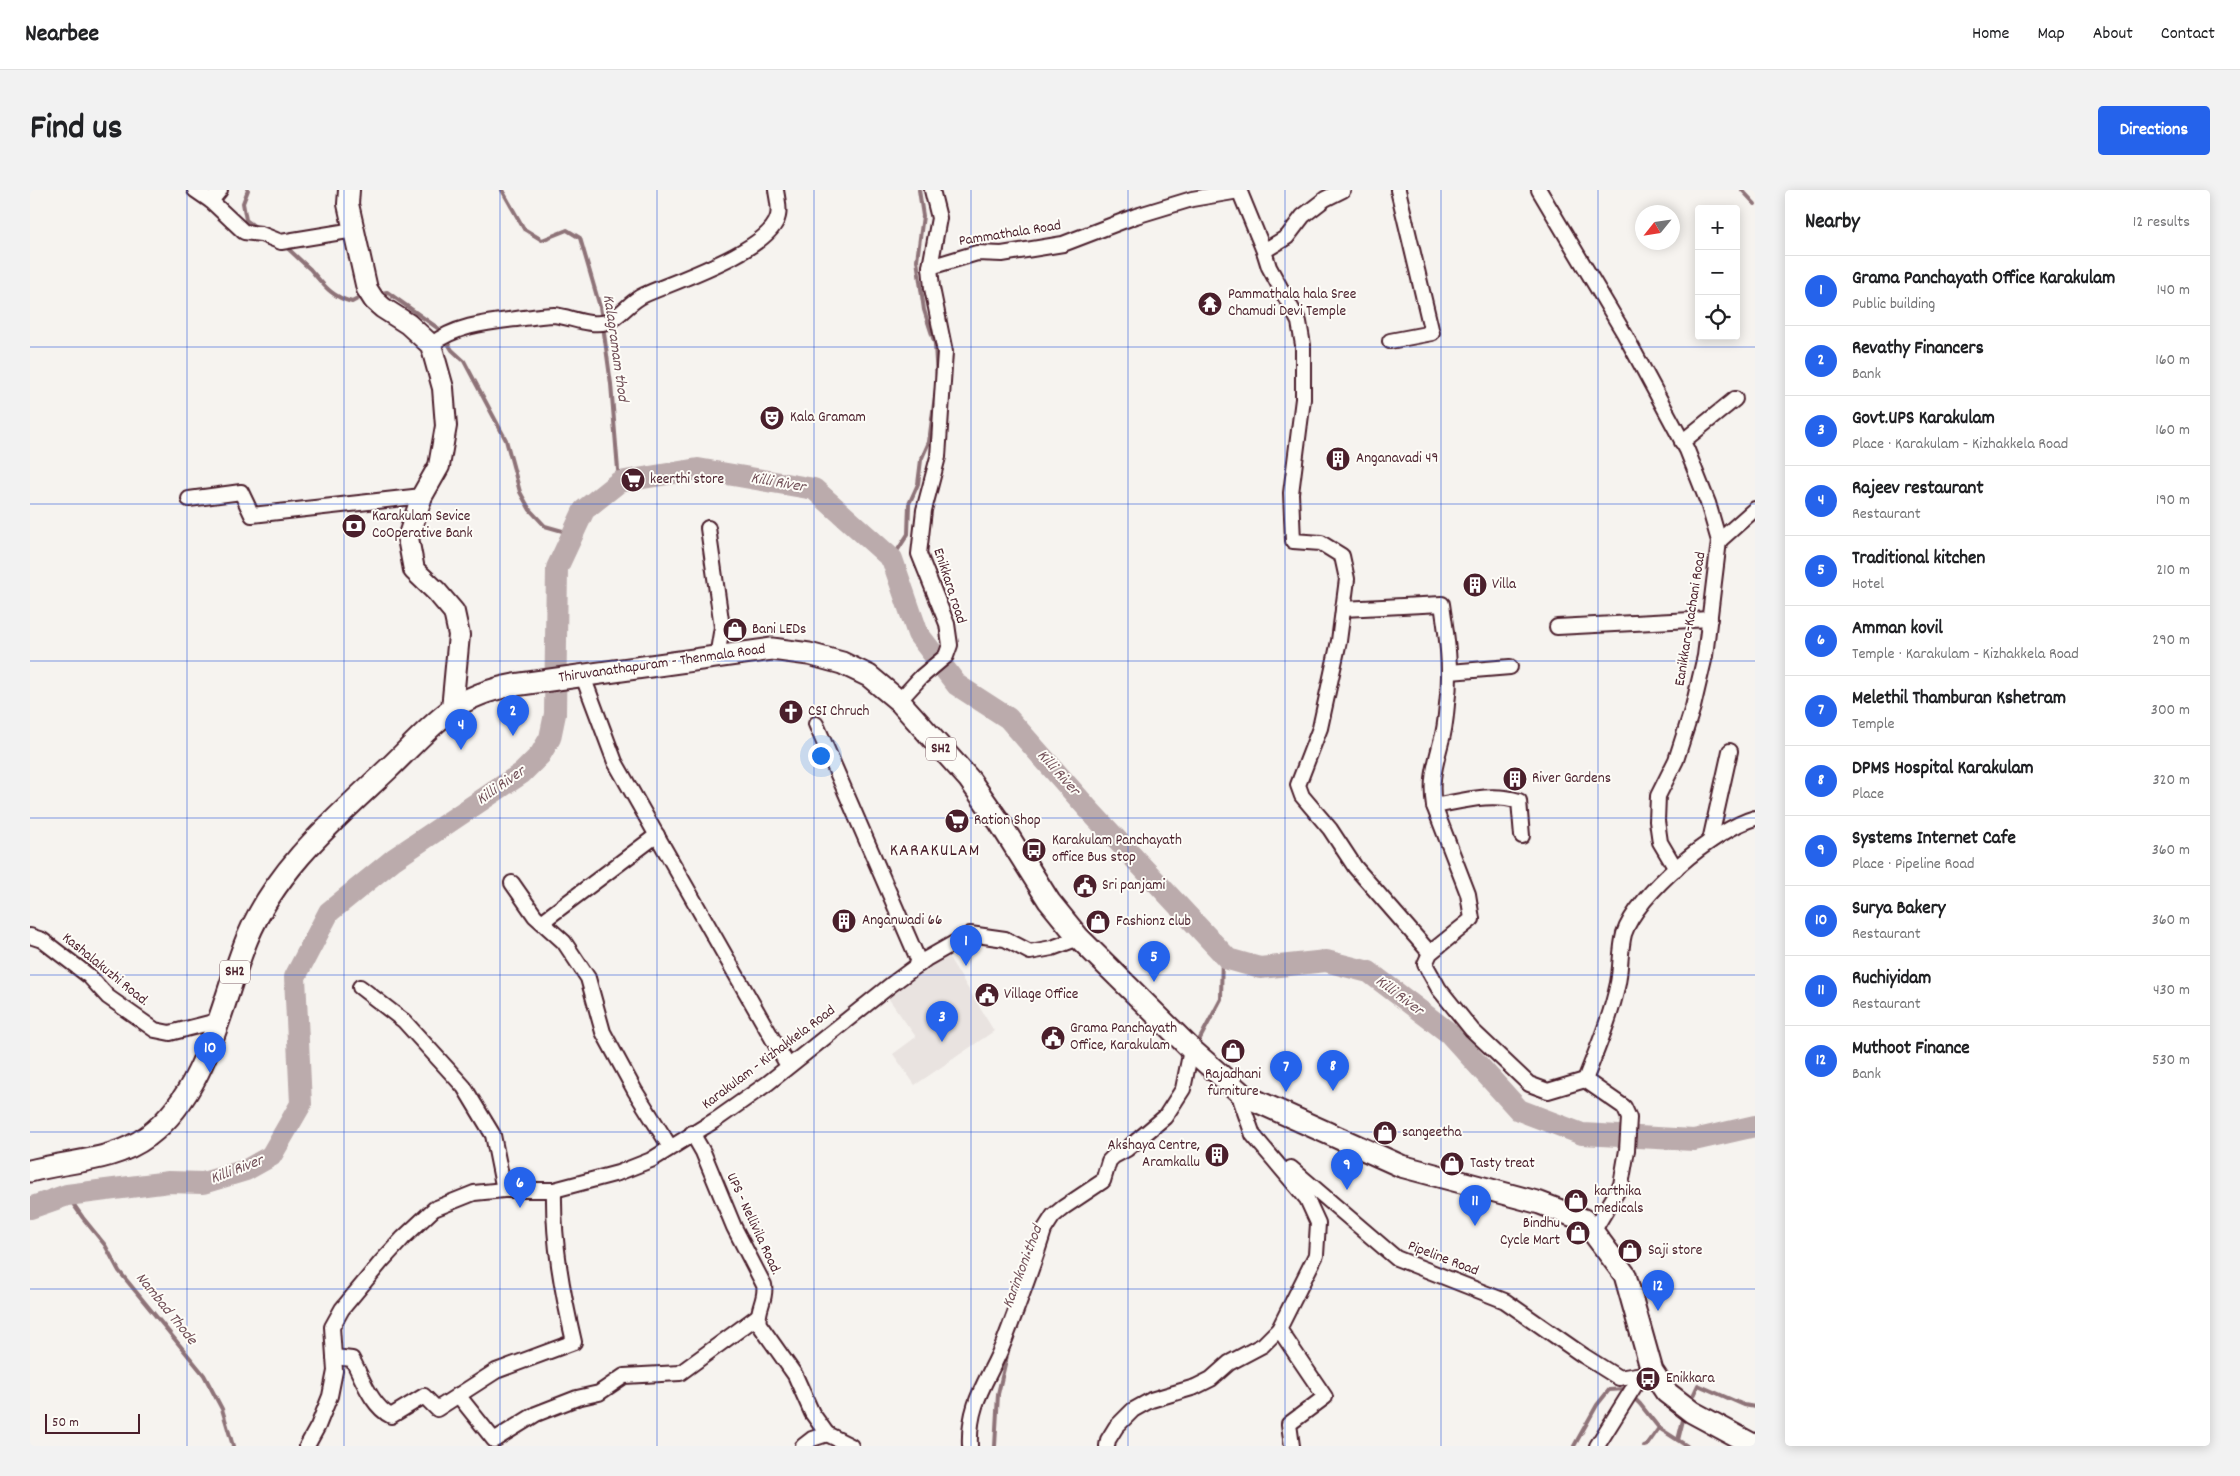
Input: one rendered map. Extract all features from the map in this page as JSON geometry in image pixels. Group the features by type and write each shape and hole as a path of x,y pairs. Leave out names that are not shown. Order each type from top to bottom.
{"main road":[{"path":"349,190 348,204 370,294 431,345 443,388 446,426 439,466 422,496 408,538 414,570 438,592 454,612 459,635 452,709"},
{"name":"Thiruvanathapuram - Thenmala Road","path":"452,709 490,690 514,685 772,649 809,654 842,663 869,676 899,701 969,779 1000,822 1049,901 1079,938 1194,1052 1243,1095 1401,1166 1540,1203 1584,1220 1625,1275 1643,1377 1666,1392 1686,1409 1755,1446"},
{"name":"SH2","path":"30,1171 110,1156 149,1135 176,1108 196,1080 251,931 266,900 289,869 323,830 452,709"}],"street":[{"path":"195,190 211,201 244,232 261,234 281,242 354,230"},
{"path":"211,201 220,190"},
{"path":"431,345 441,337 481,323 554,315 600,322 641,296 692,276 748,248 769,231 778,217 776,190"},
{"name":"Enikkara road","path":"899,701 921,676 946,656 950,645 947,624 919,554 924,510 938,457 944,352 930,267 939,218 932,190"},
{"path":"1239,190 1269,267 1299,322 1303,345 1303,399 1292,493 1293,541 1321,543 1342,556 1347,578 1339,641 1320,728 1298,785 1302,796 1330,829 1355,867 1430,953"},
{"name":"Pammathala Road","path":"930,267 977,253 1002,254 1063,244 1136,216 1192,199 1239,190"},
{"path":"1264,251 1287,237 1303,216 1325,199 1343,190"},
{"path":"1390,341 1432,333 1398,190"},
{"name":"Eanikkara-Kachani Road","path":"1539,190 1624,333 1682,442 1708,503 1719,541 1705,656 1694,707 1676,760 1658,796 1657,821 1660,842 1676,869"},
{"path":"1682,442 1735,399"},
{"path":"189,499 241,492 252,515 422,496"},
{"path":"1719,541 1755,509"},
{"path":"708,528 722,627 717,656"},
{"path":"1343,609 1442,604 1450,672 1441,742 1436,755 1432,790 1434,806 1468,894 1472,919 1430,953 1425,964 1439,989 1472,1030 1529,1084 1548,1091 1585,1080"},
{"path":"1558,627 1710,619"},
{"path":"1450,672 1510,667"},
{"path":"582,674 615,762 788,1066"},
{"path":"816,724 920,964"},
{"path":"1710,841 1730,751"},
{"path":"1434,806 1482,797 1505,796 1519,801 1522,836"},
{"path":"1585,1080 1604,1030 1618,983 1624,934 1636,911 1652,892 1676,869 1710,841 1724,831 1755,818"},
{"path":"543,921 657,835"},
{"path":"512,883 535,916 543,921 564,942 588,978 603,1032 635,1091 670,1147"},
{"name":"Karakulam - Kizhakkela Road","path":"334,1357 332,1326 342,1309 403,1238 434,1209 474,1193 504,1190 554,1190 618,1173 650,1160 717,1119 920,964 970,934 1005,939 1030,952 1052,948 1079,938"},
{"name":"Kashalakuzhi Road.","path":"30,936 42,940 90,976 108,997 155,1030 170,1033 218,1021"},
{"path":"360,987 404,1021 464,1087 493,1135 504,1190"},
{"path":"970,1446 972,1416 977,1399 1004,1341 1044,1230 1053,1216 1103,1181 1109,1161 1114,1156 1127,1149 1165,1117 1183,1089 1194,1052"},
{"path":"1585,1080 1624,1106 1629,1118 1630,1130 1620,1185 1593,1232"},
{"path":"1107,1446 1108,1440 1116,1426 1133,1410 1151,1400 1195,1387 1211,1379 1229,1363 1263,1345 1279,1329 1316,1254 1318,1223 1308,1199 1253,1135 1241,1101 1243,1095"},
{"name":"UPS - Nellivila Road.","path":"692,1133 704,1152 734,1227 764,1285 766,1294 758,1316"},
{"name":"Pipeline Road","path":"1253,1135 1396,1258 1505,1301 1619,1378 1643,1377"},
{"path":"307,1446 318,1426 330,1396 335,1372 334,1357 352,1359 374,1399 391,1416 424,1396 437,1409 496,1371 574,1342 562,1292 556,1253 553,1217 554,1190"},
{"path":"458,1394 494,1440 536,1414 576,1398 599,1393 624,1376 680,1373 758,1316 764,1332 796,1375 812,1413 827,1434 851,1446"},
{"path":"1279,1329 1325,1397 1289,1424 1292,1446"},
{"path":"1597,1446 1625,1401 1643,1377"},
{"path":"803,1446 812,1439 827,1434"}],"shaded area":[{"path":"947,954 994,1031 915,1085 893,1054 916,1037 886,995"}],"waterway":[{"path":"248,190 243,203 246,220 257,228"},
{"name":"Kalagramam thod","path":"502,190 524,229 542,240 567,230 580,238 602,319"},
{"path":"892,559 908,534 909,504 918,484 921,460 929,442 937,380 935,344 924,310 917,260 923,216 919,190"},
{"path":"1742,190 1755,204"},
{"path":"284,245 310,269 323,285 338,297 352,302 365,295"},
{"path":"376,294 387,292 439,329 452,350 464,361 506,440 520,492 530,510 545,526 573,534"},
{"name":"Kalagramam thod","path":"603,326 611,384 619,482"},
{"name":"Killi River","path":"30,1208 67,1195 169,1182 203,1183 246,1170 271,1156 301,1104 295,977 329,912 394,859 522,773 540,755 550,738 555,714 557,568 584,510 619,482 698,469 814,489 892,559 918,634 957,685 1008,718 1090,811 1228,959 1260,968 1326,961 1369,972 1449,1033 1519,1110 1582,1134 1694,1140 1755,1126"},
{"name":"Karinkoni thod","path":"1196,1046 1221,999 1222,953"},
{"name":"Nambad Thode","path":"67,1195 105,1245 119,1271 204,1375 222,1409 233,1446"},
{"name":"Karinkoni thod","path":"995,1446 998,1394 1009,1347"},
{"path":"1690,1402 1698,1385 1744,1405 1755,1407"},
{"path":"1574,1446 1597,1405 1609,1390 1625,1389 1659,1428"},
{"path":"1678,1440 1684,1416"},
{"path":"1644,1446 1647,1445 1659,1428 1687,1446"}],"place":[{"name":"Pammathala hala Sree Chamudi Devi Temple","path":"1210,304"},
{"name":"Kala Gramam","path":"772,418"},
{"name":"Anganavadi 49","path":"1338,459"},
{"name":"keerthi store","path":"633,480"},
{"name":"Karakulam Sevice CoOperative Bank","path":"354,526"},
{"name":"Villa","path":"1475,585"},
{"name":"Bani LEDs","path":"735,630"},
{"name":"CSI Chruch","path":"791,712"},
{"name":"Revathy Financers","path":"513,736"},
{"name":"Rajeev restaurant","path":"461,750"},
{"name":"River Gardens","path":"1515,779"},
{"name":"Ration Shop","path":"957,821"},
{"name":"Karakulam Panchayath office Bus stop","path":"1034,850"},
{"name":"Sri panjami","path":"1085,886"},
{"name":"Anganwadi 66","path":"844,921"},
{"name":"Fashionz club","path":"1098,922"},
{"name":"Grama Panchayath Office Karakulam","path":"966,966"},
{"name":"Traditional kitchen","path":"1154,982"},
{"name":"Village Office","path":"987,995"},
{"name":"Grama Panchayath Office, Karakulam","path":"1053,1038"},
{"name":"Govt.UPS Karakulam","path":"942,1042"},
{"name":"Rajadhani furniture","path":"1233,1051"},
{"name":"Surya Bakery","path":"210,1073"},
{"name":"DPMS Hospital Karakulam","path":"1333,1091"},
{"name":"Melethil Thamburan Kshetram","path":"1286,1092"},
{"name":"sangeetha","path":"1385,1133"},
{"name":"Akshaya Centre, Aramkallu","path":"1217,1155"},
{"name":"Tasty treat","path":"1452,1164"},
{"name":"Systems Internet Cafe","path":"1347,1190"},
{"name":"karthika medicals","path":"1576,1201"},
{"name":"Amman kovil","path":"520,1208"},
{"name":"Ruchiyidam","path":"1475,1226"},
{"name":"Bindhu Cycle Mart","path":"1578,1233"},
{"name":"Saji store","path":"1630,1251"},
{"name":"Muthoot Finance","path":"1658,1311"},
{"name":"Enikkara","path":"1648,1379"}],"district":[{"name":"KARAKULAM","path":"935,851"}]}
